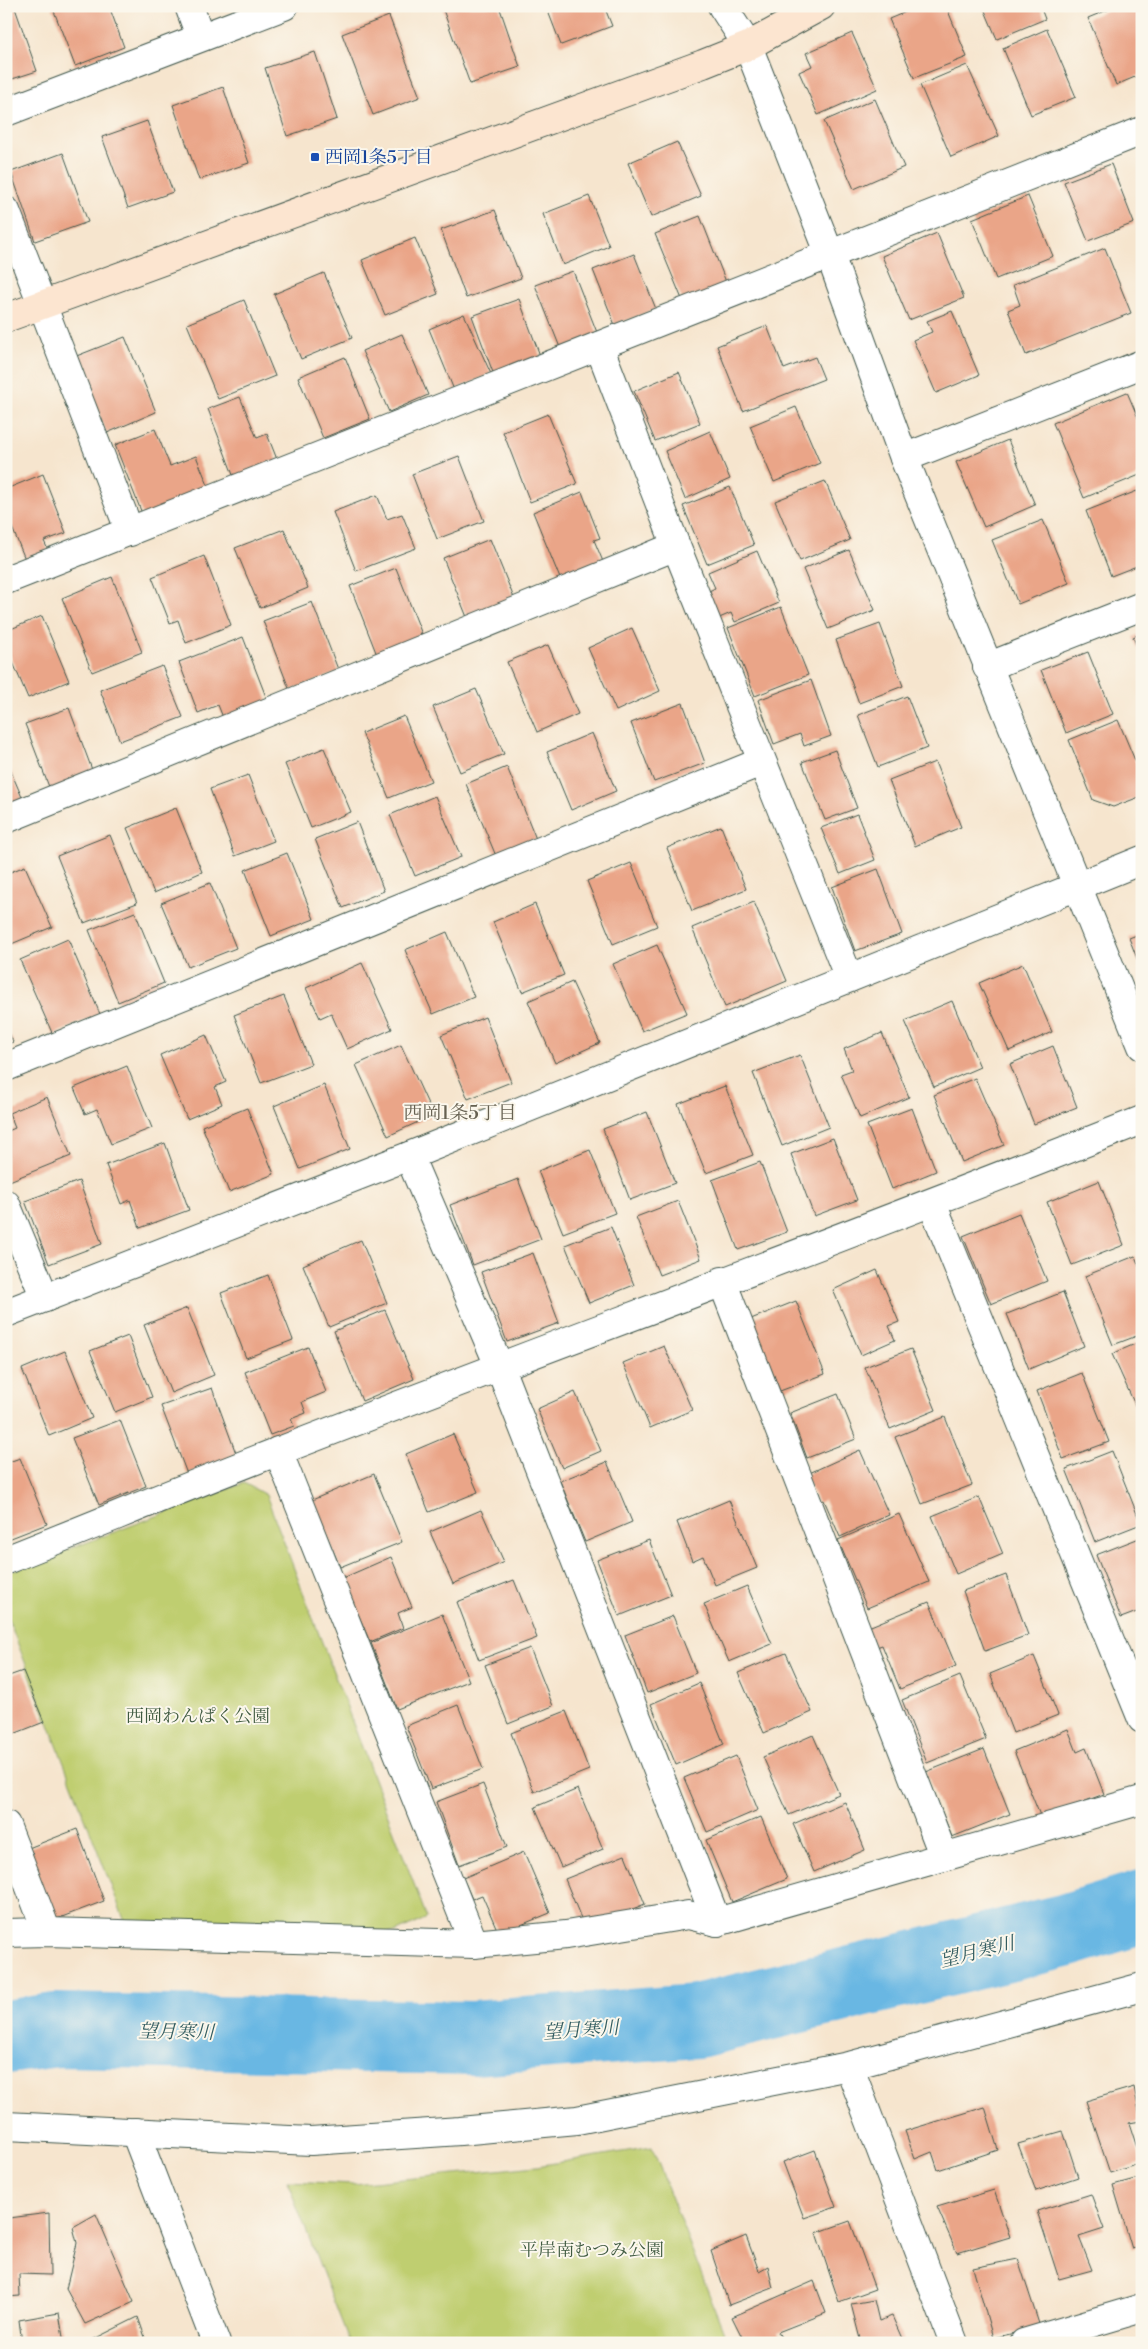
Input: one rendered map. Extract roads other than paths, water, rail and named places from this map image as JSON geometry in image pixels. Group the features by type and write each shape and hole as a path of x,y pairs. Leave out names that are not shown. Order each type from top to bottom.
{"street":[{"path":"189,6 200,36"},
{"path":"6,112 200,36 284,6"},
{"path":"722,6 748,46 830,255 904,458 1142,1046"},
{"path":"6,318 748,46 821,6"},
{"path":"6,580 1142,131"},
{"path":"6,211 130,532"},
{"path":"599,346 761,762 849,978"},
{"path":"904,458 1142,364"},
{"path":"6,819 676,546"},
{"path":"987,667 1142,606"},
{"path":"6,1067 761,762"},
{"path":"6,1313 409,1156 1142,860"},
{"path":"6,1560 278,1451 500,1368 722,1281 932,1203 1142,1120"},
{"path":"409,1156 500,1368 717,1922"},
{"path":"932,1203 1142,1719"},
{"path":"6,1204 44,1298"},
{"path":"722,1281 944,1857"},
{"path":"278,1451 474,1944"},
{"path":"6,1933 48,1932 474,1944 566,1935 688,1915 717,1922 1142,1800"},
{"path":"6,1825 48,1932"},
{"path":"6,2126 311,2141 460,2132 577,2120 849,2066 1142,1987"},
{"path":"849,2066 954,2343"},
{"path":"135,2132 216,2343"},
{"path":"1024,2343 1142,2308"}],"waterway":[{"name":"望月寒川","path":"6,2037 56,2030 473,2038 697,2021 1064,1931 1142,1907"}],"place":[{"name":"西岡1条5丁目","path":"315,157"}],"district":[{"name":"西岡1条5丁目","path":"460,1113"}],"park label":[{"name":"西岡わんぱく公園","path":"198,1716"},
{"name":"平岸南むつみ公園","path":"592,2250"}]}
